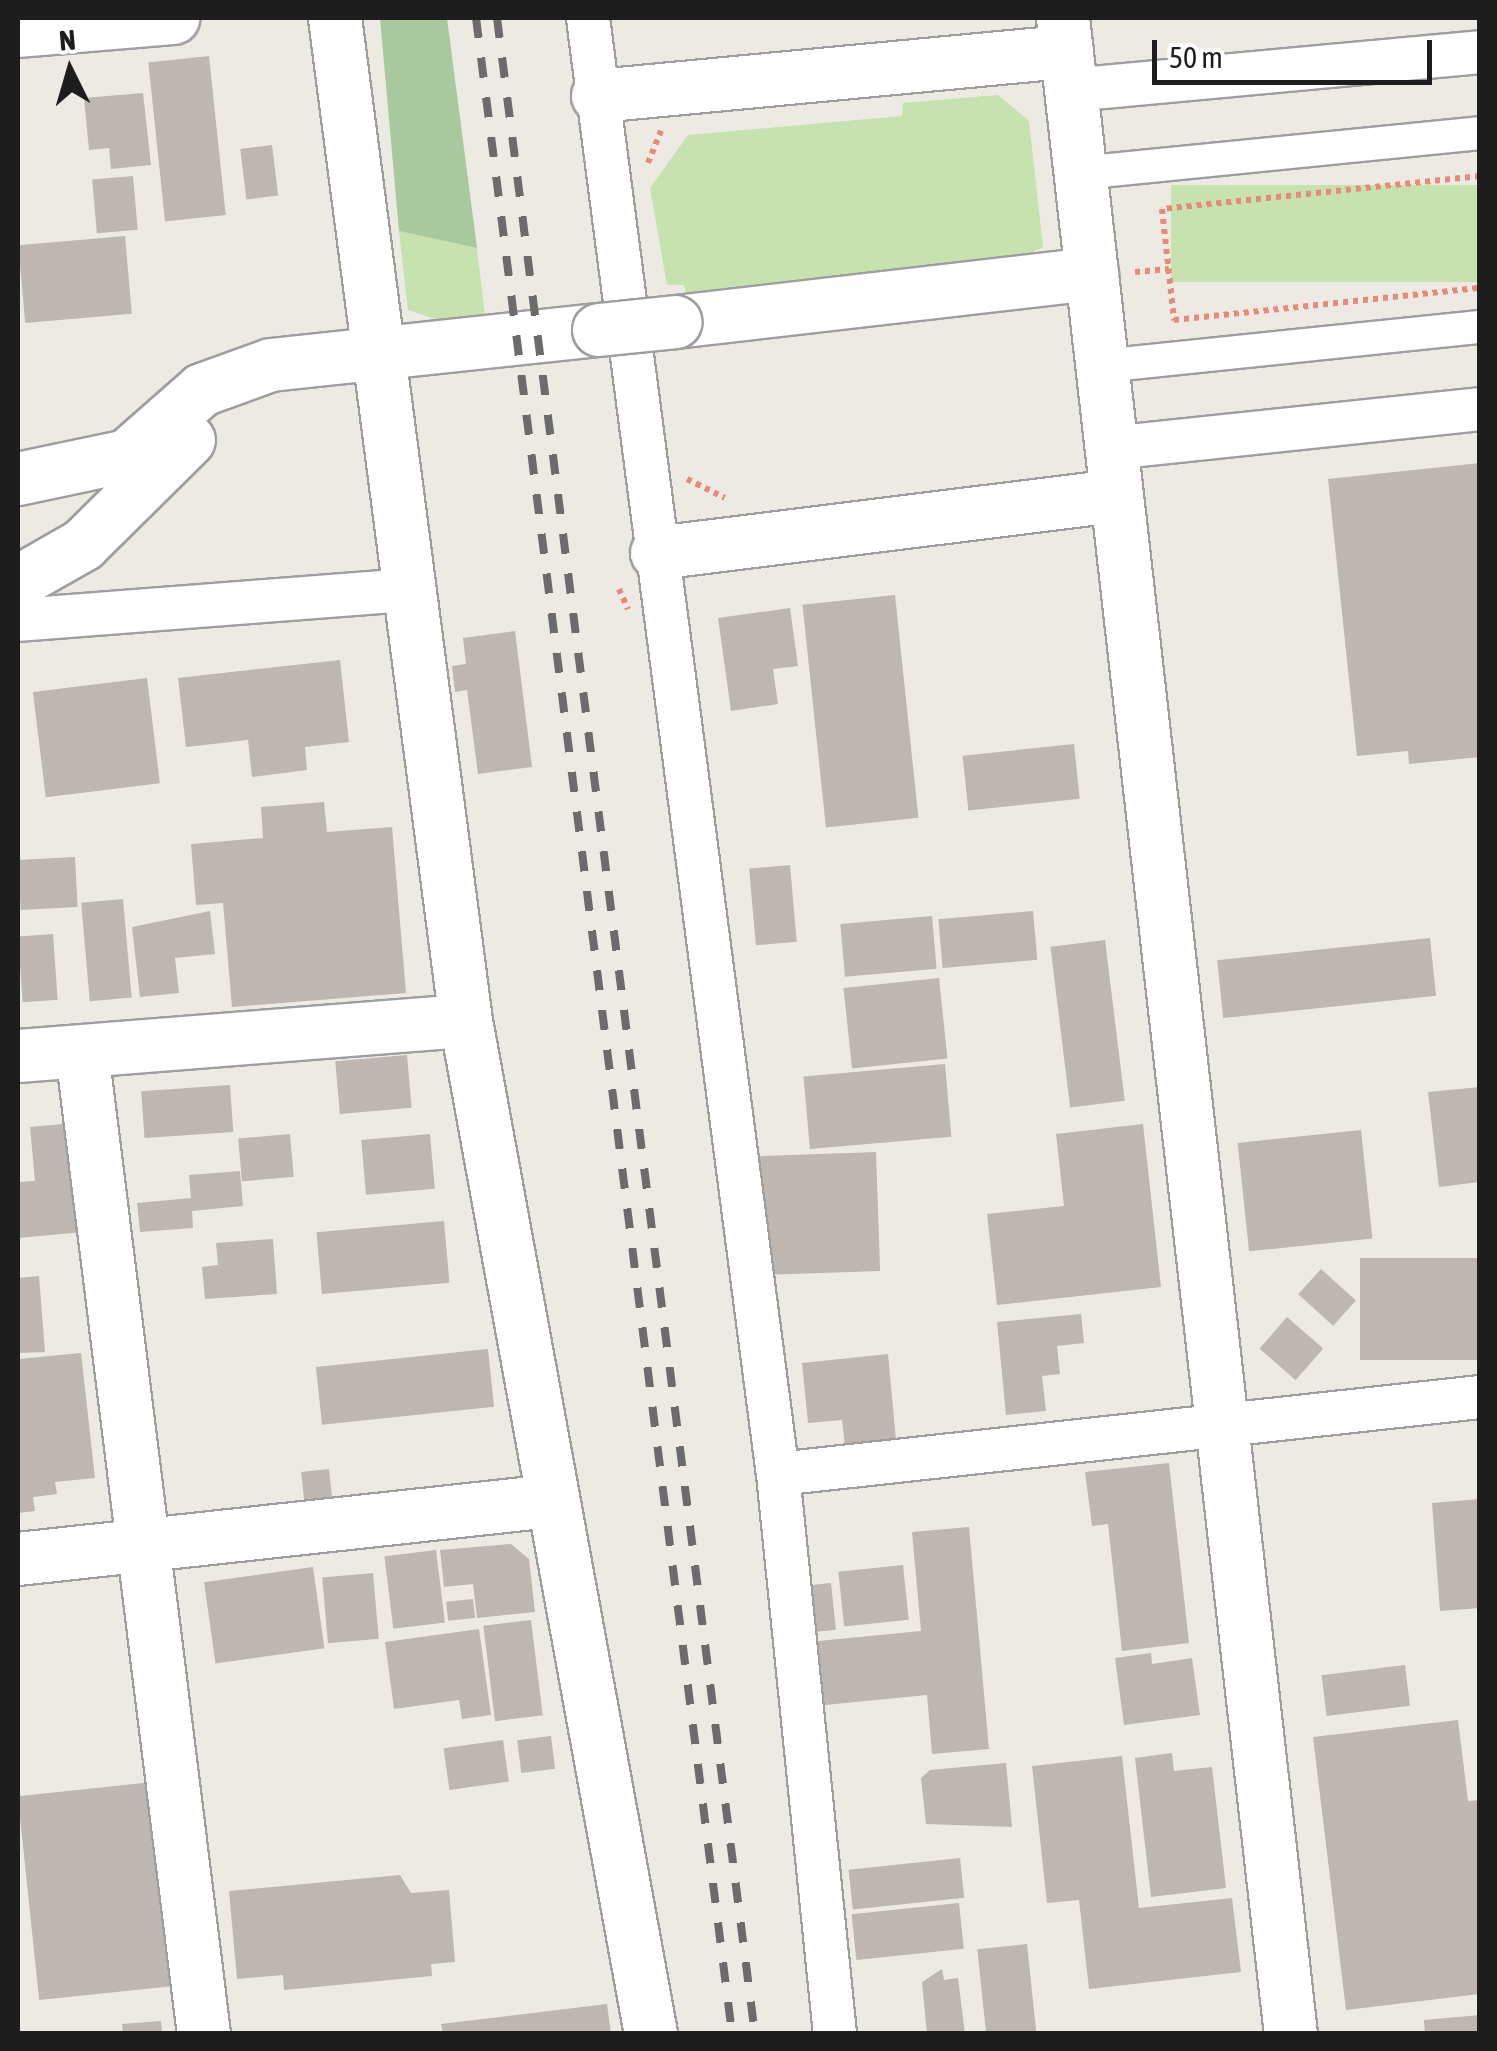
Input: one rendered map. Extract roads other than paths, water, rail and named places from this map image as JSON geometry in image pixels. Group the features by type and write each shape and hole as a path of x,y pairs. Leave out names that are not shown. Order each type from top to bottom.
{"street":[{"path":"18,30 173,18"},
{"path":"335,18 466,1020 651,2034"},
{"path":"588,18 778,1474 835,2034"},
{"path":"598,96 1067,53 1480,52"},
{"path":"1067,53 1080,173 1108,274 1102,366 1291,2034"},
{"path":"1080,173 1480,132"},
{"path":"18,479 127,456 202,390 245,374 379,352 1108,274"},
{"path":"1102,366 1480,327"},
{"path":"18,582 83,546 245,374"},
{"path":"657,553 1480,409"},
{"path":"18,620 412,590"},
{"path":"18,1056 466,1020"},
{"path":"82,1052 204,2034"},
{"path":"778,1474 1480,1397"},
{"path":"18,1559 551,1500"}],"railway":[{"path":"476,18 732,2034"},
{"path":"497,18 755,2034"}]}
